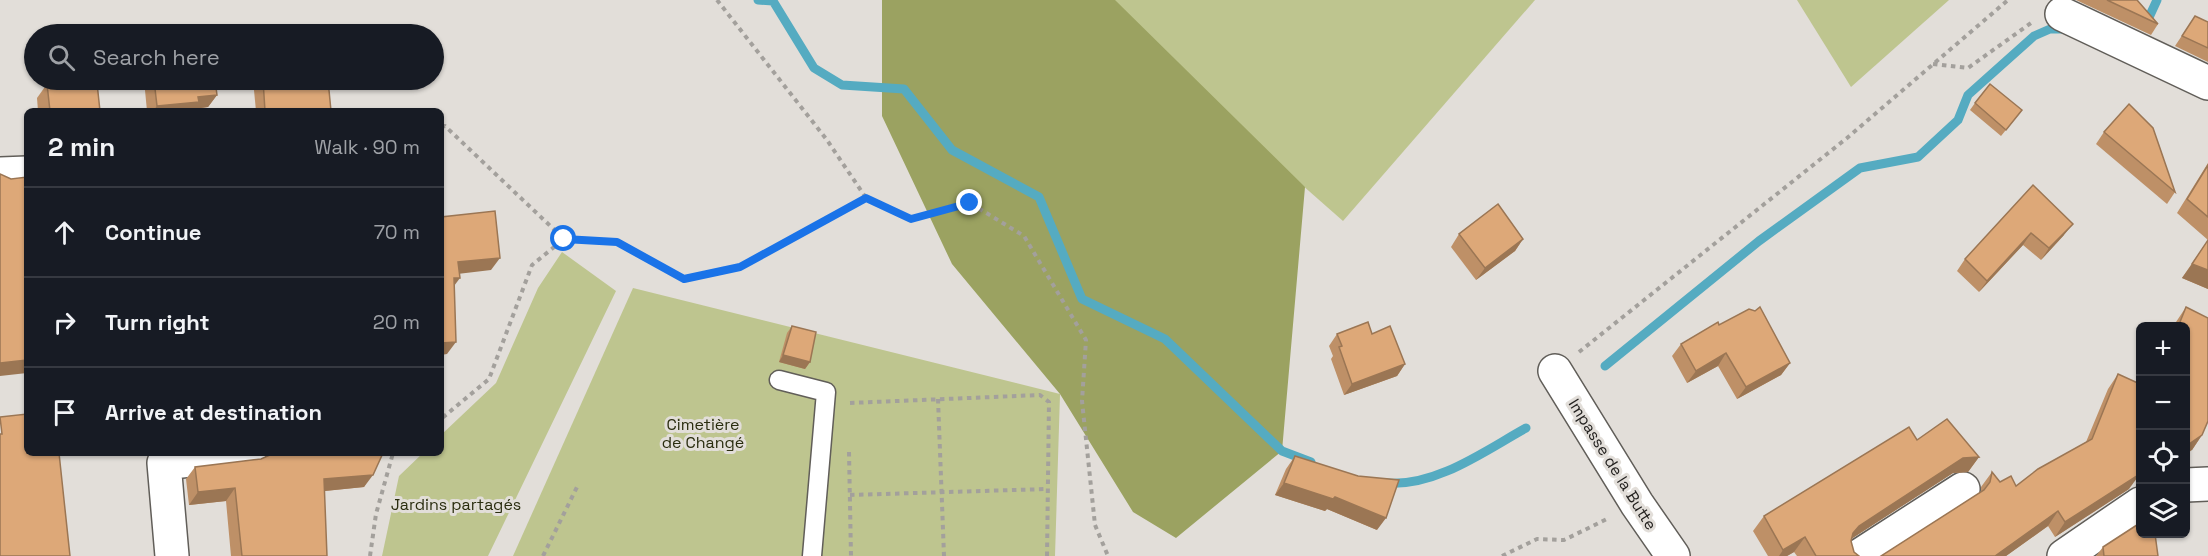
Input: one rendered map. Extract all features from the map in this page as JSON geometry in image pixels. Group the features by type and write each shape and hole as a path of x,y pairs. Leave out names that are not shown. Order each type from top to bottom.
{"street":[{"path":"2062,14 2208,83"},
{"path":"0,174 24,173"},
{"name":"Impasse de la Butte","path":"1555,372 1637,504 1673,556"},
{"path":"172,556 164,463 224,456"},
{"path":"2190,485 2208,484"},
{"path":"1859,556 1963,489"},
{"path":"2064,556 2136,507"}],"lane":[{"path":"778,380 826,392 812,556"}],"path":[{"path":"717,0 827,140 866,198 911,219 970,203 1024,236 1086,340 1082,400 1095,525 1108,556"},
{"path":"1555,372 1847,138 2008,0"},
{"path":"1932,64 1968,68 2041,15 2062,14"},
{"path":"444,126 564,239 617,242 684,279 740,267 866,198"},
{"path":"444,417 489,380 532,265 564,239"},
{"path":"848,414 848,403 1040,394 1049,402 1047,556"},
{"path":"938,399 944,556"},
{"path":"849,449 851,556"},
{"path":"370,556 376,514 392,456"},
{"path":"543,556 578,486"},
{"path":"850,495 1047,489"},
{"path":"1502,556 1538,539 1564,540 1637,504"}],"green space":[{"path":"882,0 1115,0 1305,187 1282,451 1176,538 1133,512 1060,394 952,264 882,116"},
{"path":"1092,0 1535,0 1343,221"},
{"path":"1797,0 1949,0 1851,87"},
{"name":"Jardins partagés","path":"562,252 616,291 488,556 382,556 399,476 420,456 444,456 444,432 496,383 538,288"},
{"name":"Cimetière de Changé","path":"633,288 1060,394 1055,556 513,556"}],"building":[{"path":"2107,0 2137,0 2158,24"},
{"path":"2195,16 2208,22 2208,48 2182,36"},
{"path":"1990,84 2022,110 2006,130 1975,103"},
{"path":"48,90 98,90 100,108 50,108"},
{"path":"155,90 216,90 217,95 198,97 199,102 157,106"},
{"path":"264,90 329,90 331,108 265,108"},
{"path":"2129,104 2153,128 2175,192 2104,132"},
{"path":"2208,165 2208,217 2187,199"},
{"path":"0,174 11,179 24,177 24,360 0,363"},
{"path":"2033,185 2073,224 2049,248 2031,233 1987,281 1965,259"},
{"path":"1498,204 1523,239 1485,268 1459,234"},
{"path":"495,211 500,258 458,262 460,278 454,278 456,342 444,343 444,217"},
{"path":"2208,240 2208,270 2192,264"},
{"path":"1760,307 1790,363 1746,387 1726,353 1696,371 1681,344 1718,322 1719,325 1749,309 1755,311"},
{"path":"2186,307 2208,318 2208,421 2202,435 2190,443 2190,322 2180,322"},
{"path":"1368,322 1372,334 1390,326 1405,364 1352,384 1339,347 1342,346 1337,334"},
{"path":"792,326 816,332 810,362 783,355"},
{"path":"2118,374 2136,382 2136,477 2065,522 2058,511 1995,556 1881,556 1984,490 1990,482 1992,472 2000,482 2011,476 2016,486 2038,469 2092,439"},
{"path":"24,414 24,456 59,456 70,556 0,556 0,434 2,434 0,417"},
{"path":"1947,419 1979,457 1963,458 1859,526 1853,533 1851,541 1854,552 1859,556 1816,556 1805,537 1783,550 1764,516 1909,427 1917,440"},
{"path":"268,456 382,456 373,475 324,479 327,556 242,556 235,488 198,492 195,467 261,459"},
{"path":"1295,456 1358,476 1399,480 1386,518 1335,497 1333,499 1284,483"},
{"path":"2136,526 2136,538 2156,538 2158,556 2104,556 2103,547"}],"waterway":[{"path":"758,0 773,1 814,68 842,85 904,89 952,150 1039,197 1082,299 1165,339 1282,451 1311,462"},
{"path":"2145,26 2157,0"},
{"path":"1605,366 1759,241 1860,168 1918,157 1958,120 1968,95 2034,36 2050,29 2067,29"},
{"path":"1387,483 1405,483 1442,473 1526,428"}],"route":[{"path":"564,239 617,242 684,279 740,267 866,198 911,219 970,203"}]}
